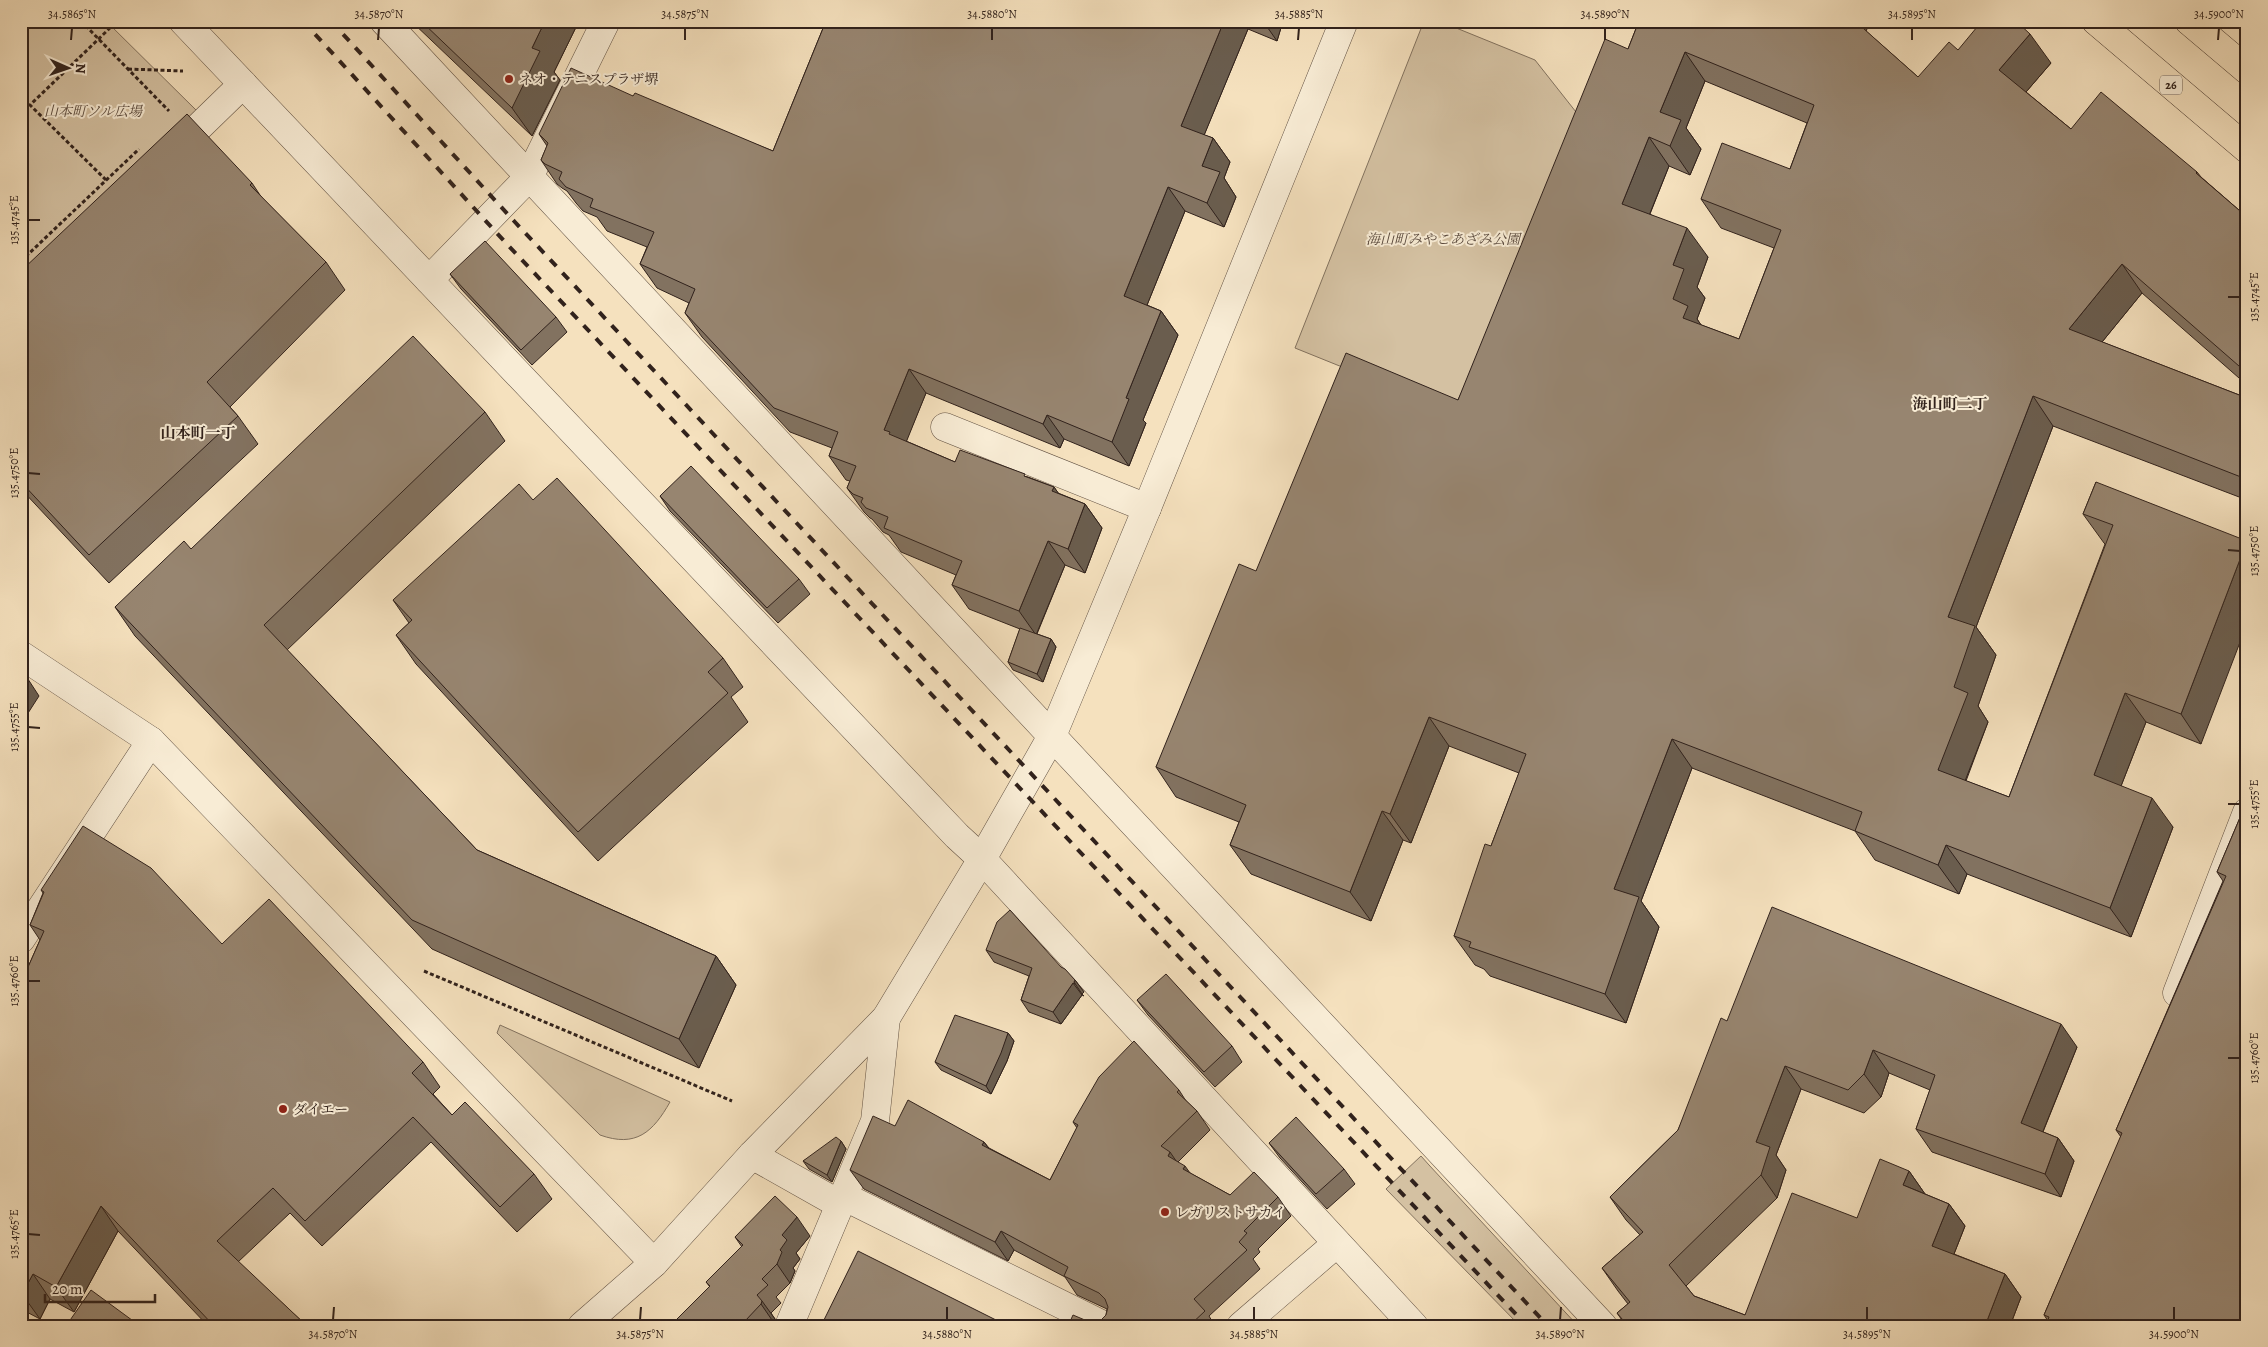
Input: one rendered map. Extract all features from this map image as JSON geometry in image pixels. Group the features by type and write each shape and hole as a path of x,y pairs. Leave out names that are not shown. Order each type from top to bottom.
{"highway":[{"name":"26","path":"2096,21 2247,149"},
{"path":"2188,21 2247,70"}],"street":[{"path":"183,21 950,829 982,859 1336,1244 1414,1326"},
{"path":"384,21 1603,1326"},
{"path":"429,280 529,177 606,21"},
{"path":"582,1326 654,1263 752,1155 886,1018 982,859 1052,736 1147,508 1344,21"},
{"path":"148,158 243,84"},
{"path":"945,427 1147,508"},
{"path":"21,655 151,740 654,1263"},
{"path":"21,939 151,740"},
{"path":"2168,1014 2247,812"},
{"path":"789,1326 875,1122 886,1018"},
{"path":"752,1155 841,1200 1105,1326"},
{"path":"1241,1326 1336,1244"}],"path":[{"path":"81,21 174,117"},
{"path":"106,180 30,105 111,27"},
{"path":"128,69 189,71"},
{"path":"21,260 106,180 148,158"},
{"path":"424,971 732,1101"}],"green space":[{"name":"山本町ソル広場","path":"21,21 106,21 198,112 21,278"},
{"name":"海山町みやこあざみ公園","path":"1424,21 1439,21 1535,60 1591,131 1476,421 1295,348"},
{"path":"500,1025 670,1102 657,1122 642,1135 624,1140 600,1135 497,1033"},
{"path":"1421,1156 1578,1326 1520,1326 1386,1189"}],"building":[{"path":"421,21 545,21 532,48 540,51 512,108"},
{"path":"826,21 1224,21 1181,126 1213,138 1202,166 1220,172 1207,203 1168,187 1124,296 1161,311 1126,398 1129,399 1112,442 1047,415 1043,424 909,369 884,430 890,432 889,434 955,462 960,450 1025,474 1024,476 1054,487 1052,491 1085,504 1068,549 1048,541 1019,611 952,585 962,561 884,528 888,517 866,508 861,502 863,498 853,494 847,488 856,466 829,456 838,432 774,408 685,313 695,289 640,264 654,232 590,207 593,199 566,187 559,179 562,172 541,160 548,143 539,134 571,68 633,96 635,93 773,151"},
{"path":"1639,21 1855,21 1918,77 1949,42 1958,50 1982,21 2016,21 2030,34 1999,70 2071,129 2101,92 2197,172 2247,217 2247,373 2122,264 2069,329 2247,398 2247,462 2241,477 2033,396 1948,617 1975,626 1954,687 1968,693 1938,770 2009,797 2113,525 2083,514 2096,482 2247,541 2181,714 2125,693 2094,775 2152,798 2110,908 1946,845 1938,865 1855,831 1862,812 1672,739 1614,889 1639,897 1605,994 1469,947 1471,942 1454,936 1485,844 1491,846 1526,754 1429,717 1390,814 1382,811 1350,892 1230,845 1246,805 1156,767 1239,564 1256,571 1346,353 1458,400 1605,39 1628,49","holes":["1685,52 1814,105 1790,169 1722,143 1701,199 1781,230 1739,339 1683,318 1688,306 1673,299 1684,269 1673,265 1687,228 1622,204 1649,137 1670,146 1681,120 1660,112"]},
{"path":"187,114 252,183 250,185 326,262 207,382 238,416 89,555 21,482 21,271"},
{"path":"485,241 556,317 521,350 450,274"},
{"path":"413,336 485,412 264,625 477,850 716,956 679,1039 412,920 115,607 184,541 191,549"},
{"path":"691,466 799,579 767,608 660,496"},
{"path":"557,478 723,658 708,672 728,693 578,832 396,635 412,620 393,600 519,484 533,500"},
{"path":"1020,628 1051,639 1037,674 1008,662"},
{"path":"2247,801 2247,1326 2046,1326 2049,1317 2044,1315 2122,1133 2116,1130 2226,876 2217,872"},
{"path":"83,826 151,868 222,944 269,899 423,1062 412,1073 452,1115 465,1102 534,1174 500,1207 413,1117 305,1221 273,1188 217,1241 307,1326 214,1326 101,1206 56,1287 33,1274 22,1294 21,983 44,931 30,925 44,892 41,890"},
{"path":"1772,907 2061,1024 2021,1123 2058,1138 2045,1174 1916,1129 1935,1075 1873,1050 1864,1074 1848,1090 1785,1066 1756,1142 1770,1147 1761,1175 1669,1265 1694,1296 1745,1315 1792,1193 1857,1218 1880,1159 1909,1171 1903,1185 1949,1204 1932,1246 2005,1274 1985,1326 1628,1326 1617,1313 1630,1302 1602,1268 1643,1232 1610,1197 1678,1130 1721,1018 1727,1021"},
{"path":"1010,910 1075,980 1075,984 1073,983 1053,1012 1021,1000 1032,968 986,950 997,922"},
{"path":"1166,974 1232,1046 1204,1072 1137,1000"},
{"path":"955,1015 1008,1033 986,1086 935,1062"},
{"path":"1134,1041 1179,1090 1177,1092 1197,1111 1161,1146 1170,1152 1168,1156 1185,1166 1183,1169 1230,1195 1254,1172 1278,1197 1244,1231 1247,1233 1239,1242 1247,1250 1194,1299 1205,1311 1189,1326 1068,1326 1073,1315 1092,1323 1101,1320 1106,1315 1108,1307 1105,1299 1099,1293 1064,1276 1068,1267 1001,1231 995,1242 850,1170 873,1116 895,1126 908,1100 984,1142 982,1145 1050,1180 1078,1125 1073,1122 1099,1077"},
{"path":"1296,1117 1344,1169 1316,1194 1269,1143"},
{"path":"836,1137 841,1141 827,1175 803,1161"},
{"path":"775,1196 797,1217 782,1235 787,1240 780,1250 782,1252 777,1264 762,1279 768,1285 757,1295 762,1301 761,1304 745,1321 754,1326 670,1326 710,1286 706,1282 743,1245 735,1237"},
{"path":"858,1251 1008,1326 821,1326"},
{"path":"91,1290 140,1326 66,1326"}],"railway":[{"path":"303,21 505,242 1527,1326"},
{"path":"331,21 514,221 1548,1326"}],"place":[{"name":"ネオ・テニスプラザ堺","path":"509,79"},
{"name":"ダイエー","path":"283,1109"},
{"name":"レガリストサカイ","path":"1165,1212"}],"district":[{"name":"海山町二丁","path":"1950,404"},
{"name":"山本町一丁","path":"198,433"}]}
